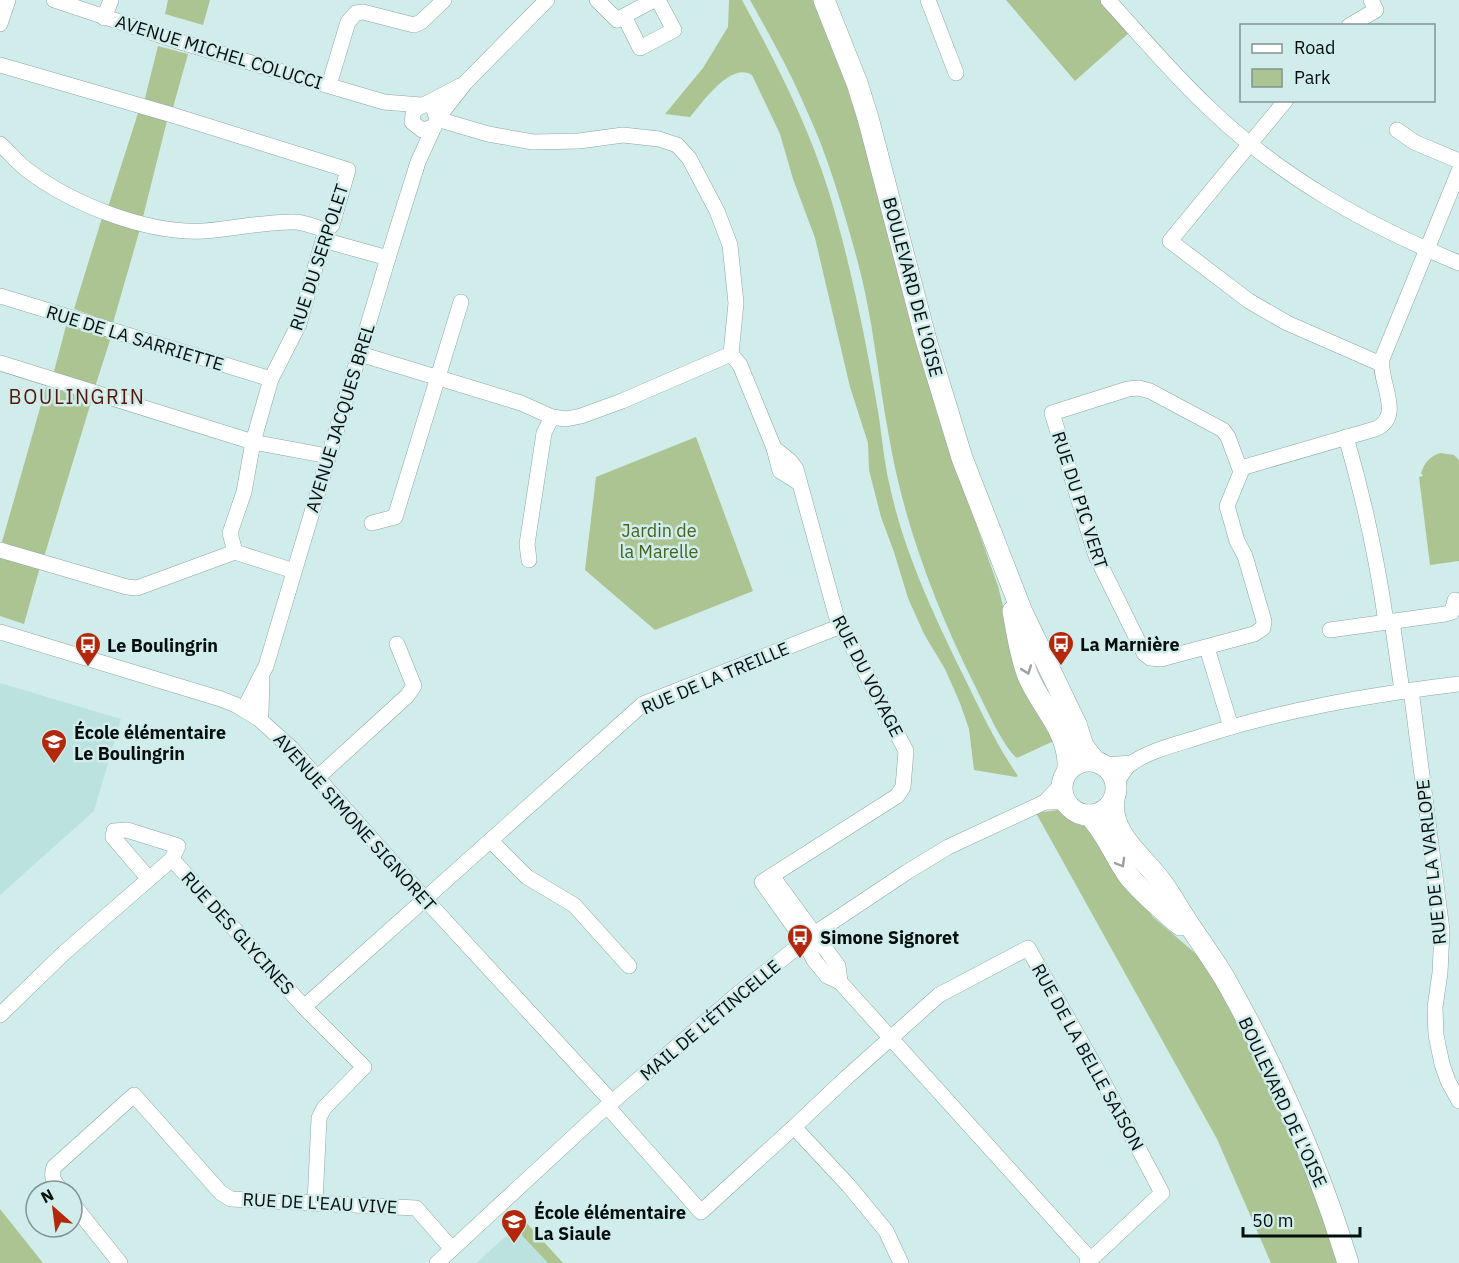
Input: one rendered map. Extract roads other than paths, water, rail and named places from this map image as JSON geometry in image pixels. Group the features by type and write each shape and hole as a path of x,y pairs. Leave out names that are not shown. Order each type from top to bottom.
{"main road":[{"name":"BOULEVARD DE L'OISE","path":"824,0 857,83 868,118 951,427 1005,572 1036,643 1076,724 1083,746 1099,763"},
{"name":"BOULEVARD DE L'OISE","path":"1005,572 1023,658 1034,687 1058,725 1065,741 1069,759 1065,777"},
{"path":"1083,761 1099,763 1112,772 1115,792 1106,809 1089,815 1077,812 1068,805 1063,795 1065,777 1083,761"},
{"name":"BOULEVARD DE L'OISE","path":"1115,792 1115,817 1123,835 1161,881 1225,980 1256,1036 1322,1184 1348,1263"},
{"name":"BOULEVARD DE L'OISE","path":"1089,815 1138,886 1204,948"}],"street":[{"path":"0,24 8,0"},
{"name":"AVENUE MICHEL COLUCCI","path":"54,0 104,18 384,102 423,105"},
{"path":"104,18 111,0"},
{"path":"329,85 348,22 356,13 363,12 414,25 421,22 444,0"},
{"name":"AVENUE JACQUES BREL","path":"244,709 266,666 418,162 436,123 465,83 548,0"},
{"path":"597,0 617,20 624,16 656,0 674,30 640,48 624,16"},
{"path":"928,0 956,73"},
{"path":"1108,0 1193,93 1250,145 1337,205 1389,232 1459,263"},
{"path":"1352,24 1376,10 1371,0"},
{"name":"RUE DU SERPOLET","path":"0,65 169,114 348,170 332,225 325,235 299,324 271,379 253,442 244,492 230,533 235,552"},
{"name":"AVENUE JACQUES BREL","path":"423,105 465,83"},
{"name":"AVENUE MICHEL COLUCCI","path":"384,102 413,124"},
{"path":"1284,102 1170,241 1249,301 1279,319 1381,364"},
{"path":"360,354 521,403 552,417 566,419 622,401 731,354 736,303 730,245 717,211 689,158 677,145 659,139 622,135 579,141 533,142 436,123 422,130 413,124 412,114 423,105 436,111 436,123"},
{"name":"AVENUE JACQUES BREL","path":"413,124 418,143 418,162"},
{"path":"1397,130 1414,142 1459,161"},
{"path":"0,144 26,169 66,194 102,211 138,223 170,230 202,231 297,222 388,258"},
{"path":"1241,468 1380,427 1390,408 1381,374 1384,352 1459,171"},
{"name":"RUE DE LA SARRIETTE","path":"0,296 271,379"},
{"path":"372,523 395,517 461,303"},
{"name":"RUE DU VOYAGE","path":"731,354 740,365 774,448 794,465 830,596 841,626 906,751 903,787 897,796 767,879 809,938"},
{"path":"0,363 253,442 328,456"},
{"name":"RUE DU PIC VERT","path":"1139,388 1150,391 1224,430 1241,468 1241,476 1227,506 1237,541 1245,556 1264,625 1254,634 1207,648 1161,659 1150,658 1144,653 1096,556 1052,413 1128,389 1139,388"},
{"path":"529,560 527,544 544,433 552,417"},
{"name":"RUE DE LA VARLOPE","path":"1346,437 1362,492 1367,525 1374,543 1389,622 1406,690 1442,930 1440,973 1435,1007 1436,1035 1448,1082 1459,1101"},
{"path":"0,550 137,588 235,552 294,571"},
{"path":"1330,630 1449,613 1454,609 1455,600"},
{"name":"RUE DE LA TREILLE","path":"426,900 643,704 841,626"},
{"name":"AVENUE SIMONE SIGNORET","path":"0,632 221,699 244,709 259,719 291,748 609,1104 701,1212 794,1127"},
{"path":"317,778 407,696 414,686 398,644"},
{"path":"1207,648 1231,727"},
{"path":"221,699 243,691 262,675"},
{"name":"AVENUE JACQUES BREL","path":"259,719 262,675"},
{"path":"1115,792 1124,771 1132,764 1182,742 1231,727 1340,701 1459,684"},
{"path":"1099,763 1132,764"},
{"name":"MAIL DE L'ÉTINCELLE","path":"437,1263 609,1104 739,993 809,938 897,878 948,847 1045,802 1065,777"},
{"path":"1045,802 1059,802 1068,805"},
{"name":"RUE DES GLYCINES","path":"148,879 117,844 113,837 114,831 127,830 178,846 172,859 304,1007 364,1068 324,1108 319,1118 315,1204"},
{"path":"491,842 527,877 574,905 629,966"},
{"path":"0,1015 65,952 172,859"},
{"name":"RUE DES GLYCINES","path":"304,1007 426,900"},
{"name":"RUE DE LA BELLE SAISON","path":"794,1127 891,1038 939,995 1028,948 1098,1070 1162,1193 1089,1261 891,1038 840,982 827,976 814,960 809,938"},
{"name":"RUE DE L'EAU VIVE","path":"53,1179 54,1167 134,1095 221,1193 231,1199 416,1208 452,1250"},
{"path":"794,1127 849,1186 886,1231 901,1263"},
{"path":"84,1218 120,1263"}],"place":[{"name":"La Marnière","path":"1061,667"},
{"name":"Le Boulingrin","path":"88,668"},
{"name":"École élémentaire Le Boulingrin","path":"54,765"},
{"name":"Simone Signoret","path":"800,960"},
{"name":"École élémentaire La Siaule","path":"514,1245"}],"district":[{"name":"BOULINGRIN","path":"77,396"}],"park label":[{"name":"Jardin de la Marelle","path":"659,540"}]}
